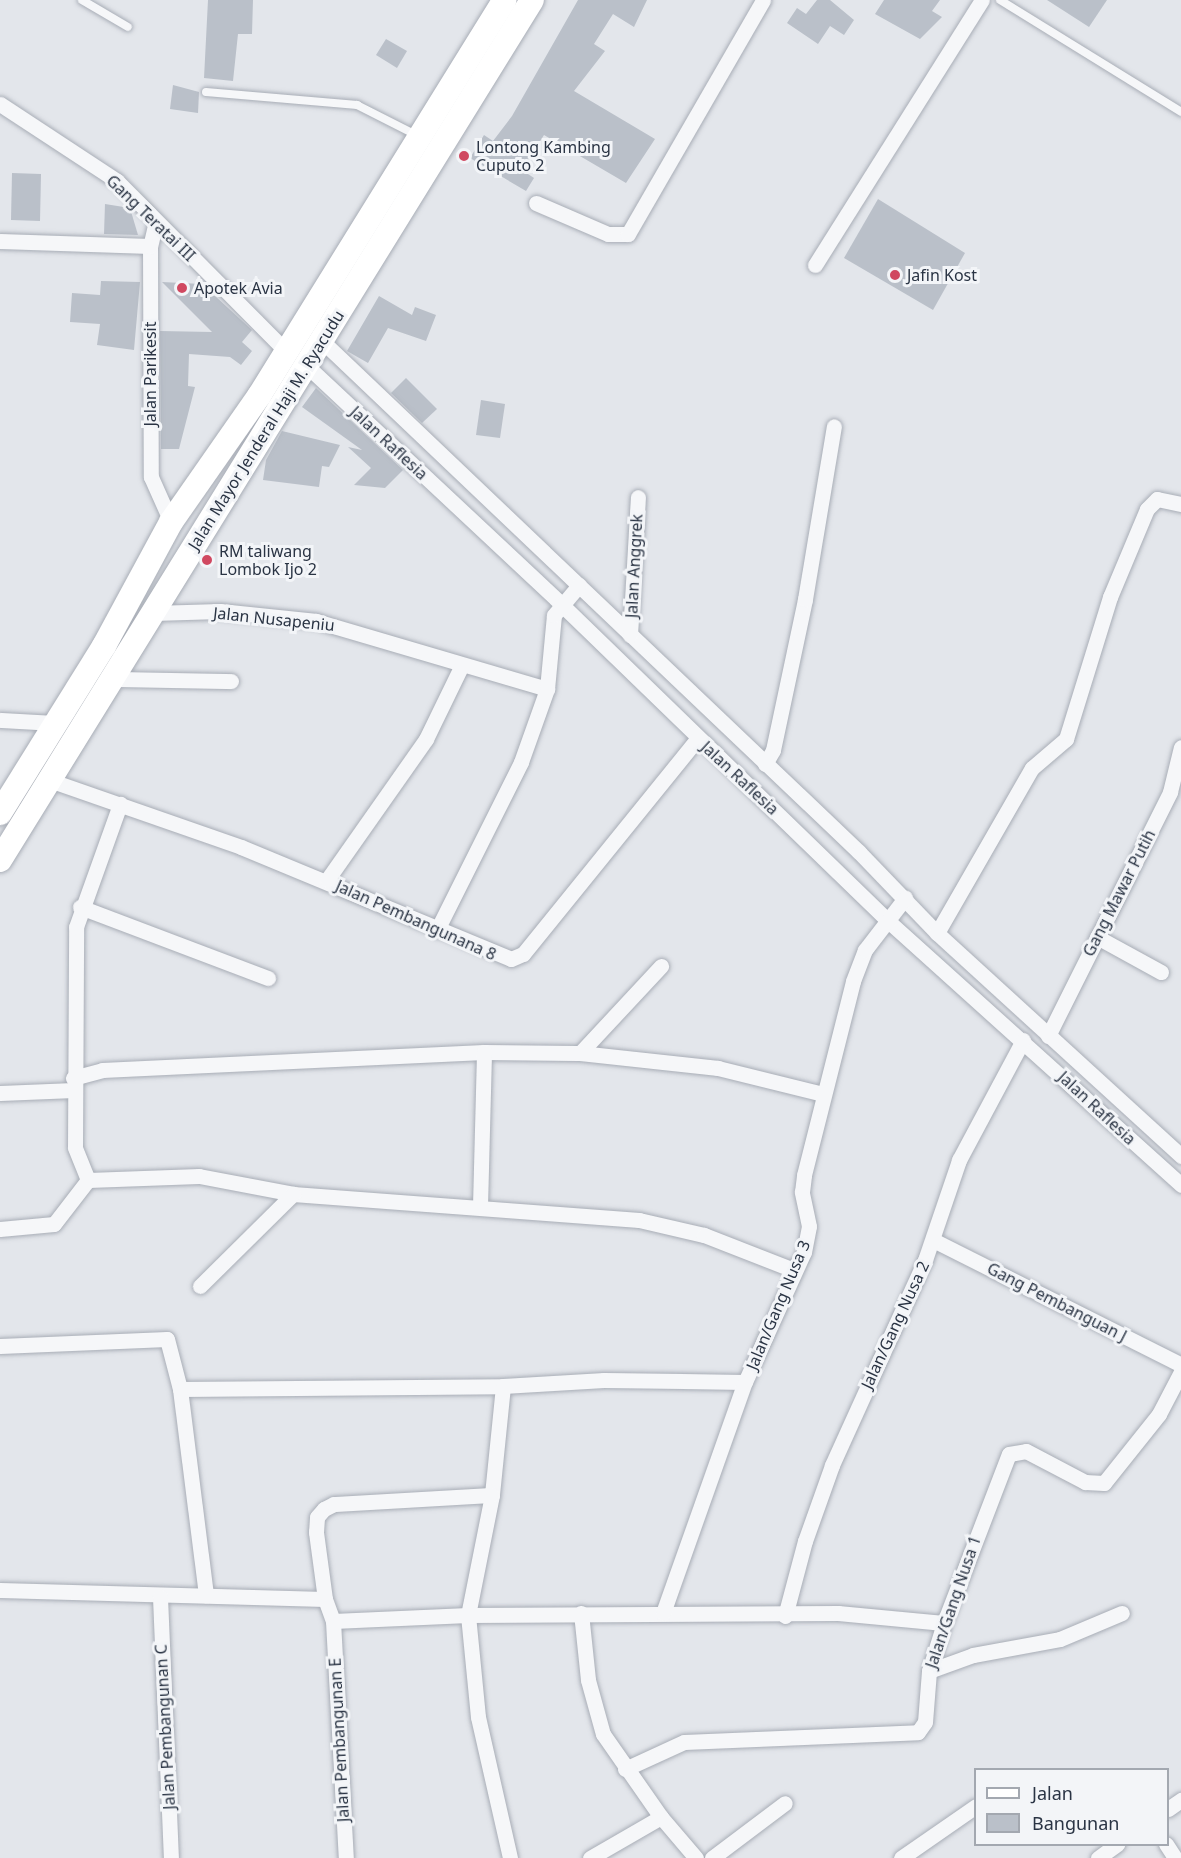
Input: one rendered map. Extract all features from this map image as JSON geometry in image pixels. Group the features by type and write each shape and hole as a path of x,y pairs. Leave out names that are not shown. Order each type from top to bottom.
{"main road":[{"name":"Jalan Mayor Jenderal Haji M. Ryacudu","path":"0,813 65,724 111,679 150,617 304,348 420,138 506,0"},
{"name":"Jalan Mayor Jenderal Haji M. Ryacudu","path":"0,861 49,780 65,724 171,522 304,348 532,0"},
{"path":"104,646 107,657 116,659 136,628 150,617"}],"street":[{"path":"536,203 608,234 628,234 763,0"},
{"path":"815,265 982,0"},
{"name":"Gang Teratai III","path":"0,104 117,182 156,221 304,348"},
{"name":"Jalan Parikesit","path":"156,221 150,246 151,477 171,522"},
{"path":"0,241 150,246"},
{"name":"Jalan Raflesia","path":"304,348 630,635 937,933 1002,1007 1023,1040 1181,1185"},
{"name":"Jalan Raflesia","path":"304,348 698,738 889,918 1002,1007 1048,1036 1181,1156"},
{"path":"765,764 773,750 805,599 834,426"},
{"name":"Jalan Anggrek","path":"630,635 638,497"},
{"path":"937,933 1032,768 1066,739 1110,597 1147,509 1157,500 1181,504"},
{"path":"437,930 521,762 548,689 550,642 562,602 578,587"},
{"name":"Jalan Nusapeniu","path":"150,617 220,611 316,621 548,689"},
{"path":"327,880 426,739 462,665"},
{"path":"111,679 231,681"},
{"path":"0,720 65,724"},
{"name":"Jalan Pembangunana 8","path":"49,780 327,880 502,959 524,954 698,738"},
{"name":"Gang Mawar Putih","path":"1048,1036 1170,792 1181,747"},
{"path":"88,1180 75,1147 74,1084 80,907 120,804"},
{"name":"Jalan/Gang Nusa 3","path":"663,1612 745,1382 808,1235 802,1192 823,1094 853,981 865,950 904,900"},
{"path":"80,907 268,978"},
{"path":"1097,937 1161,972"},
{"path":"580,1053 661,966"},
{"name":"Jalan/Gang Nusa 2","path":"786,1616 805,1541 832,1465 933,1240 959,1160 1023,1040"},
{"path":"480,1206 484,1052"},
{"path":"0,1093 74,1084 102,1070 484,1052 580,1053 718,1068 823,1094"},
{"path":"88,1180 199,1176 293,1194 480,1206 639,1220 704,1235 794,1270"},
{"path":"0,1229 54,1224 88,1180"},
{"path":"200,1287 293,1194"},
{"name":"Gang Pembanguan J","path":"933,1240 1181,1365"},
{"path":"0,1346 166,1339 180,1389 206,1595"},
{"name":"Jalan/Gang Nusa 1","path":"625,1769 684,1742 918,1732 925,1722 929,1671 944,1623 1009,1454 1026,1451 1085,1482 1104,1483 1159,1414 1181,1372"},
{"path":"180,1389 503,1386 604,1380 745,1382"},
{"path":"503,1386 492,1495 468,1615 478,1717 510,1858"},
{"name":"Jalan Pembangunan E","path":"346,1858 333,1621 325,1599 316,1532 317,1517 324,1509 334,1504 492,1495"},
{"path":"0,1590 160,1597 206,1595 325,1599"},
{"name":"Jalan Pembangunan C","path":"160,1597 171,1858"},
{"path":"333,1621 468,1615 663,1612 786,1616 838,1612 944,1623"},
{"path":"581,1613 588,1680 598,1721 625,1769 696,1858"},
{"path":"929,1671 973,1655 1060,1639 1122,1613"},
{"path":"711,1858 785,1803"},
{"path":"901,1858 974,1807"},
{"path":"590,1858 661,1817"},
{"path":"1098,1858 1116,1846"}],"lane":[{"path":"82,0 128,27"},
{"path":"1000,0 1181,112"},
{"path":"206,92 357,105 420,138"}],"building":[{"path":"208,0 253,0 252,34 238,34 233,81 204,78"},
{"path":"578,0 647,0 634,27 613,14 594,44 605,51 574,91 655,139 626,183 544,135 522,170 534,178 526,191 470,158 484,135 493,141 512,116"},
{"path":"817,0 830,0 854,20 844,35 830,26 818,44 787,23 797,8 806,14"},
{"path":"884,0 940,0 932,11 942,17 920,39 875,14"},
{"path":"1047,0 1107,0 1089,27"},
{"path":"386,39 407,51 397,68 376,55"},
{"path":"173,85 199,92 198,113 170,109"},
{"path":"12,173 41,174 40,221 11,220"},
{"path":"878,199 965,253 933,310 844,258"},
{"path":"105,204 130,208 138,235 104,234"},
{"path":"101,281 140,282 134,350 97,345 100,324 70,322 72,293 100,295"},
{"path":"162,282 202,284 252,330 242,342 252,351 241,365 230,357 189,354 188,386 195,387 179,449 161,449 160,331 212,332"},
{"path":"379,296 412,315 415,307 436,315 426,341 388,328 368,363 347,351"},
{"path":"406,378 437,409 422,423 391,393"},
{"path":"316,388 403,470 385,488 354,485 371,468 348,447 362,450 302,407"},
{"path":"481,400 505,404 500,438 476,435"},
{"path":"282,431 340,445 329,467 322,466 319,487 263,480 266,460"}],"place":[{"name":"Lontong Kambing Cuputo 2","path":"464,156"},
{"name":"Jafin Kost","path":"895,275"},
{"name":"Apotek Avia","path":"182,288"},
{"name":"RM taliwang Lombok Ijo 2","path":"207,560"}]}
